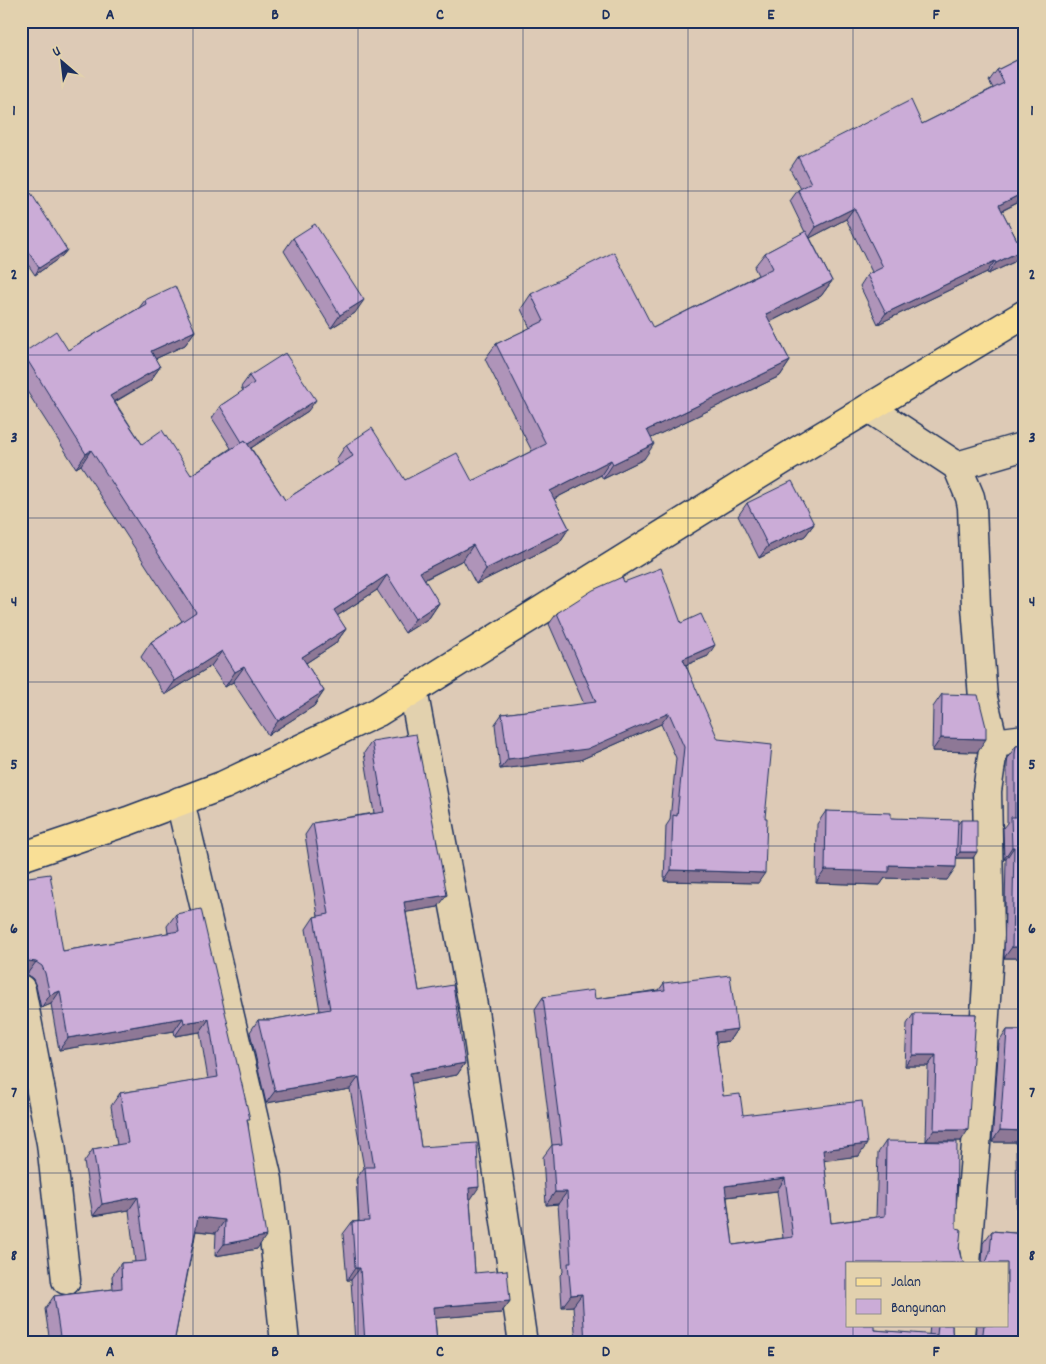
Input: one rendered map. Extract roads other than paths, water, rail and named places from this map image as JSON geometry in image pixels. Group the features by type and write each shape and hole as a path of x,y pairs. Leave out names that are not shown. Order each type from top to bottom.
{"main road":[{"path":"21,857 128,821 224,785 378,712 789,456 1025,314"}],"street":[{"path":"869,408 958,466 972,507 976,606 983,698 994,743 987,791 990,936 979,1109 966,1262"},
{"path":"958,466 1025,446"},
{"path":"413,690 474,1011 523,1343"},
{"path":"994,743 1025,739"},
{"path":"180,801 268,1180 285,1343"},
{"path":"21,989 51,1143 66,1280"},
{"path":"959,1343 961,1326"}]}
